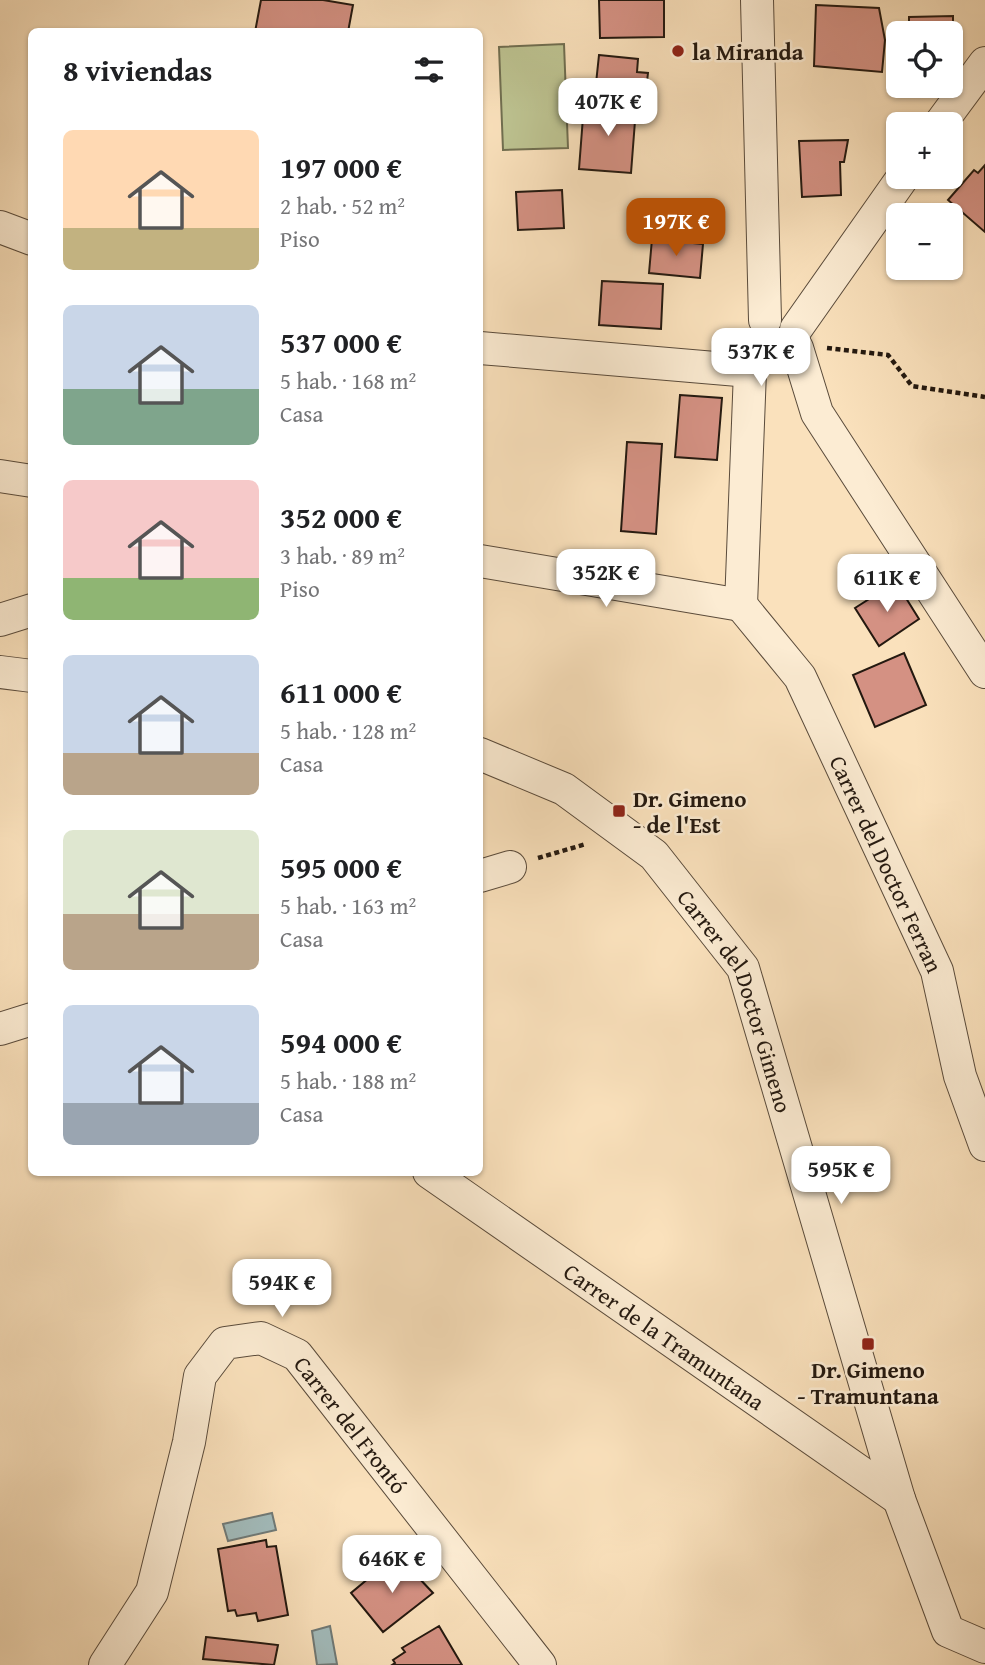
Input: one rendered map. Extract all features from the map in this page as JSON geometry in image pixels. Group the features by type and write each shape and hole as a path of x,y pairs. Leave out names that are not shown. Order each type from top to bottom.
{"street":[{"path":"759,10 762,277 765,320"},
{"path":"949,112 985,63"},
{"path":"483,348 775,364 789,360 797,341 895,189"},
{"path":"0,227 28,238"},
{"path":"483,562 741,605 753,334 765,320 783,318 797,341 817,413 985,672"},
{"path":"0,476 28,480"},
{"name":"Carrer del Doctor Ferran","path":"741,605 800,677 937,971 960,1076 985,1145"},
{"path":"0,620 28,611"},
{"path":"0,672 28,676"},
{"name":"Carrer del Doctor Gimeno","path":"483,755 564,789 654,855 743,968 899,1499 948,1631 985,1647"},
{"path":"483,875 510,867"},
{"path":"0,1031 28,1020"},
{"path":"0,1031 28,1035"},
{"name":"Carrer de la Tramuntana","path":"435,1176 899,1499"},
{"name":"Carrer del Frontó","path":"104,1665 152,1592 188,1442 200,1376 225,1343 261,1338 297,1355 540,1665"}],"path":[{"path":"797,341 888,355 912,386 985,397"},
{"path":"510,867 618,828"}],"green space":[{"path":"564,44 568,148 503,150 499,47"}],"water":[{"path":"272,1513 276,1530 228,1541 223,1524"},
{"path":"330,1626 337,1664 317,1665 312,1631"}],"building":[{"path":"261,0 323,0 353,5 349,28 256,28"},
{"path":"599,0 664,0 664,37 600,38"},
{"path":"816,5 879,8 885,40 882,72 814,66"},
{"path":"953,16 953,21 909,21 909,17"},
{"path":"599,55 638,59 637,72 648,73 645,98 595,93"},
{"path":"584,104 636,108 631,173 579,169"},
{"path":"848,140 844,162 840,162 841,195 802,197 799,141"},
{"path":"985,165 985,232 963,213 963,203 951,203 948,200 958,189 963,189 963,183 974,170 978,173"},
{"path":"562,190 564,228 518,230 516,192"},
{"path":"652,239 703,244 700,278 649,273"},
{"path":"602,281 663,284 661,329 599,325"},
{"path":"680,395 722,398 717,460 675,457"},
{"path":"627,442 662,444 656,534 621,531"},
{"path":"896,582 919,619 879,646 855,608"},
{"path":"904,653 926,705 875,727 853,675"},
{"path":"266,1540 267,1547 276,1546 288,1615 258,1621 256,1613 237,1616 235,1610 228,1611 218,1549"},
{"path":"402,1560 433,1593 383,1632 351,1593 375,1573 384,1579"},
{"path":"439,1626 462,1665 392,1665 395,1663 393,1660 405,1652 402,1648"},
{"path":"206,1637 278,1645 274,1665 203,1659"}],"place":[{"name":"la Miranda","path":"678,51"},
{"name":"Dr. Gimeno - de l'Est","path":"619,811"},
{"name":"Dr. Gimeno - Tramuntana","path":"868,1344"}]}
